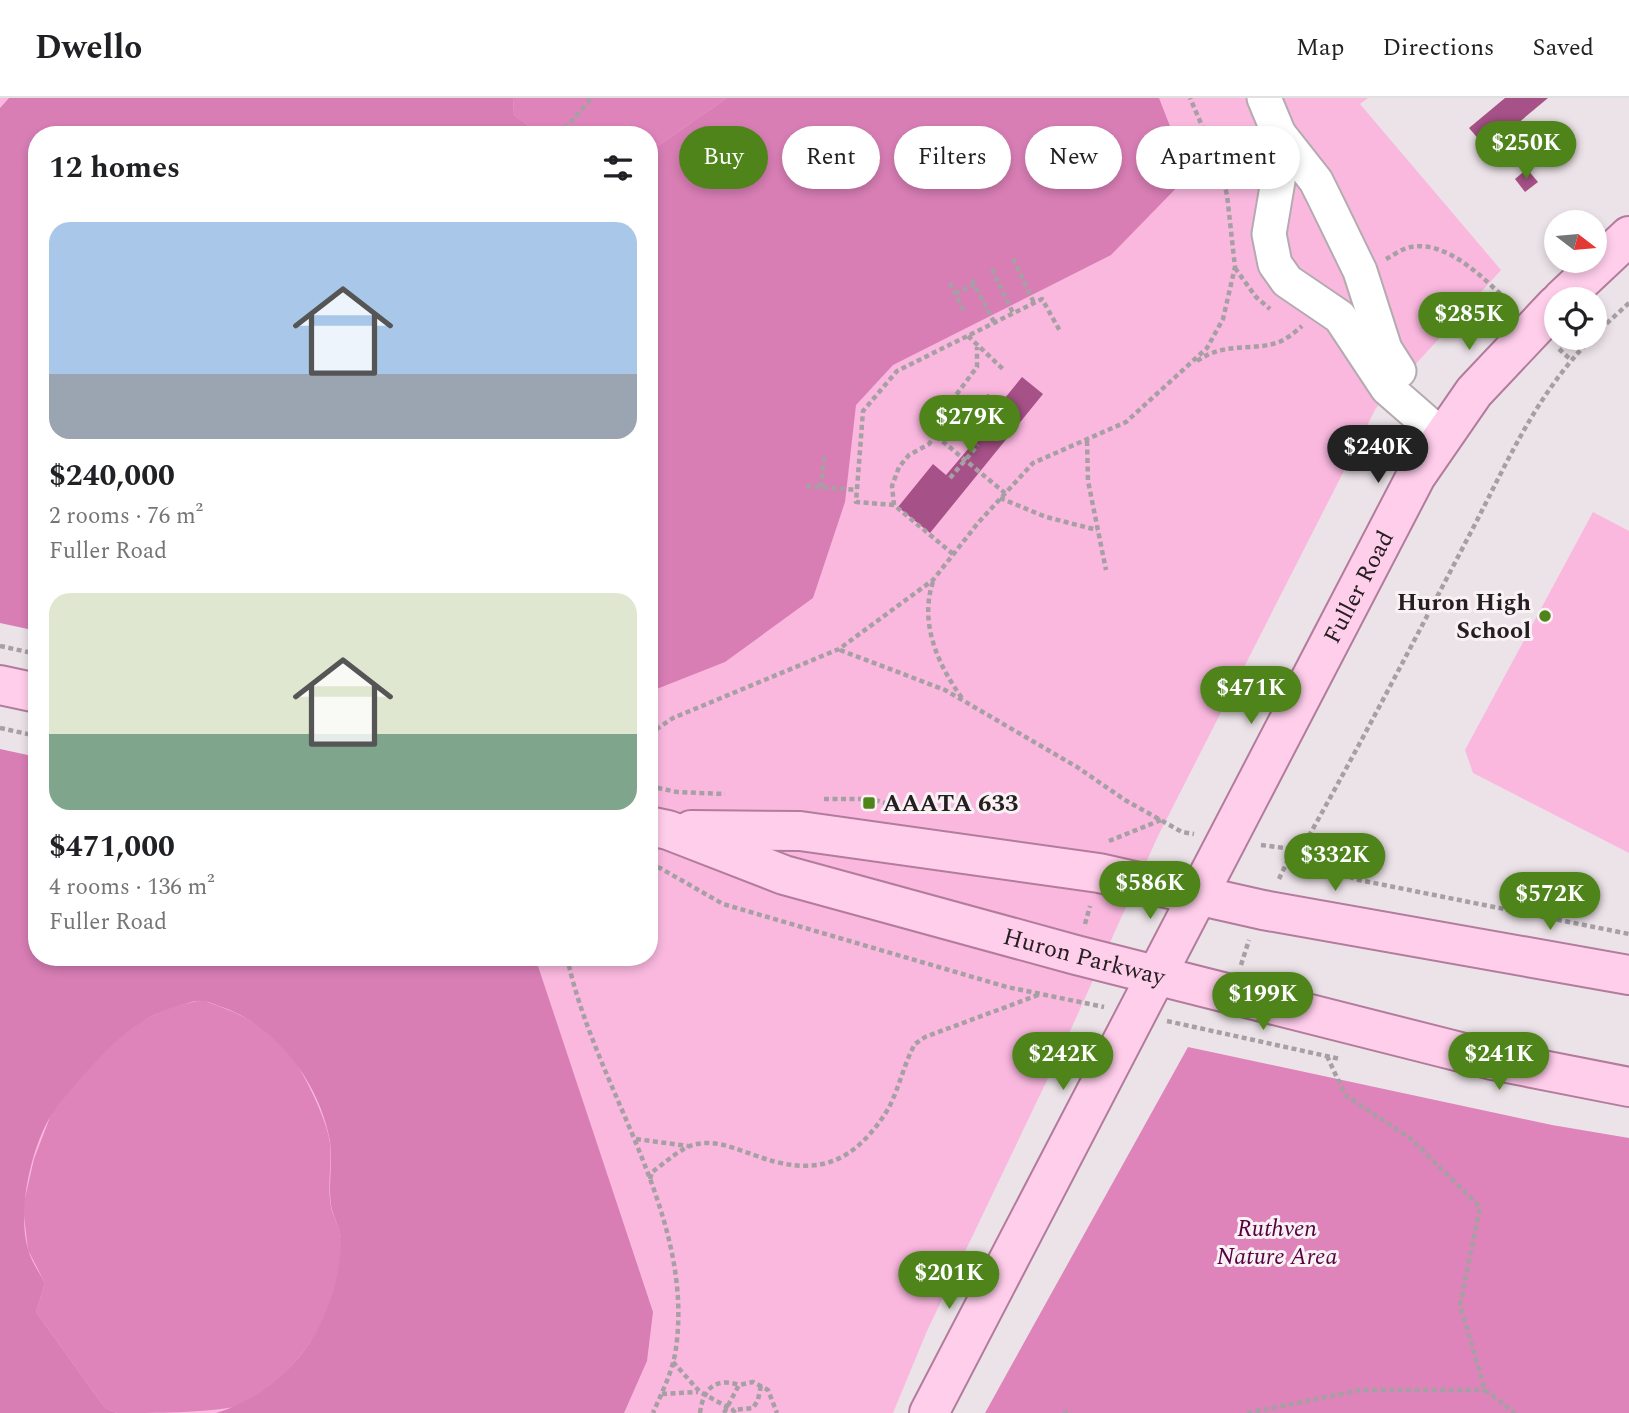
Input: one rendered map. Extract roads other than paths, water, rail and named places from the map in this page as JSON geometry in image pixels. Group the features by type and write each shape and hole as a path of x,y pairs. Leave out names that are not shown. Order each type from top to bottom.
{"main road":[{"path":"1575,287 1629,236"},
{"name":"Fuller Road","path":"929,1413 1416,476 1448,427 1496,366 1544,317"},
{"path":"0,685 28,691"},
{"name":"Huron Parkway","path":"659,828 800,831 1099,873 1264,910 1629,975"},
{"name":"Huron Parkway","path":"659,828 784,875 1492,1060 1629,1087"}],"lane":[{"path":"1264,98 1276,126"},
{"path":"1300,161 1316,181 1360,271 1378,331 1391,360 1448,427"},
{"path":"1278,189 1269,234 1275,264 1287,281 1340,317 1387,388 1448,427"}],"place":[{"name":"Huron High School","path":"1545,616"},
{"name":"AAATA 633","path":"869,803"}],"park label":[{"name":"Ruthven Nature Area","path":"1277,1242"}]}
